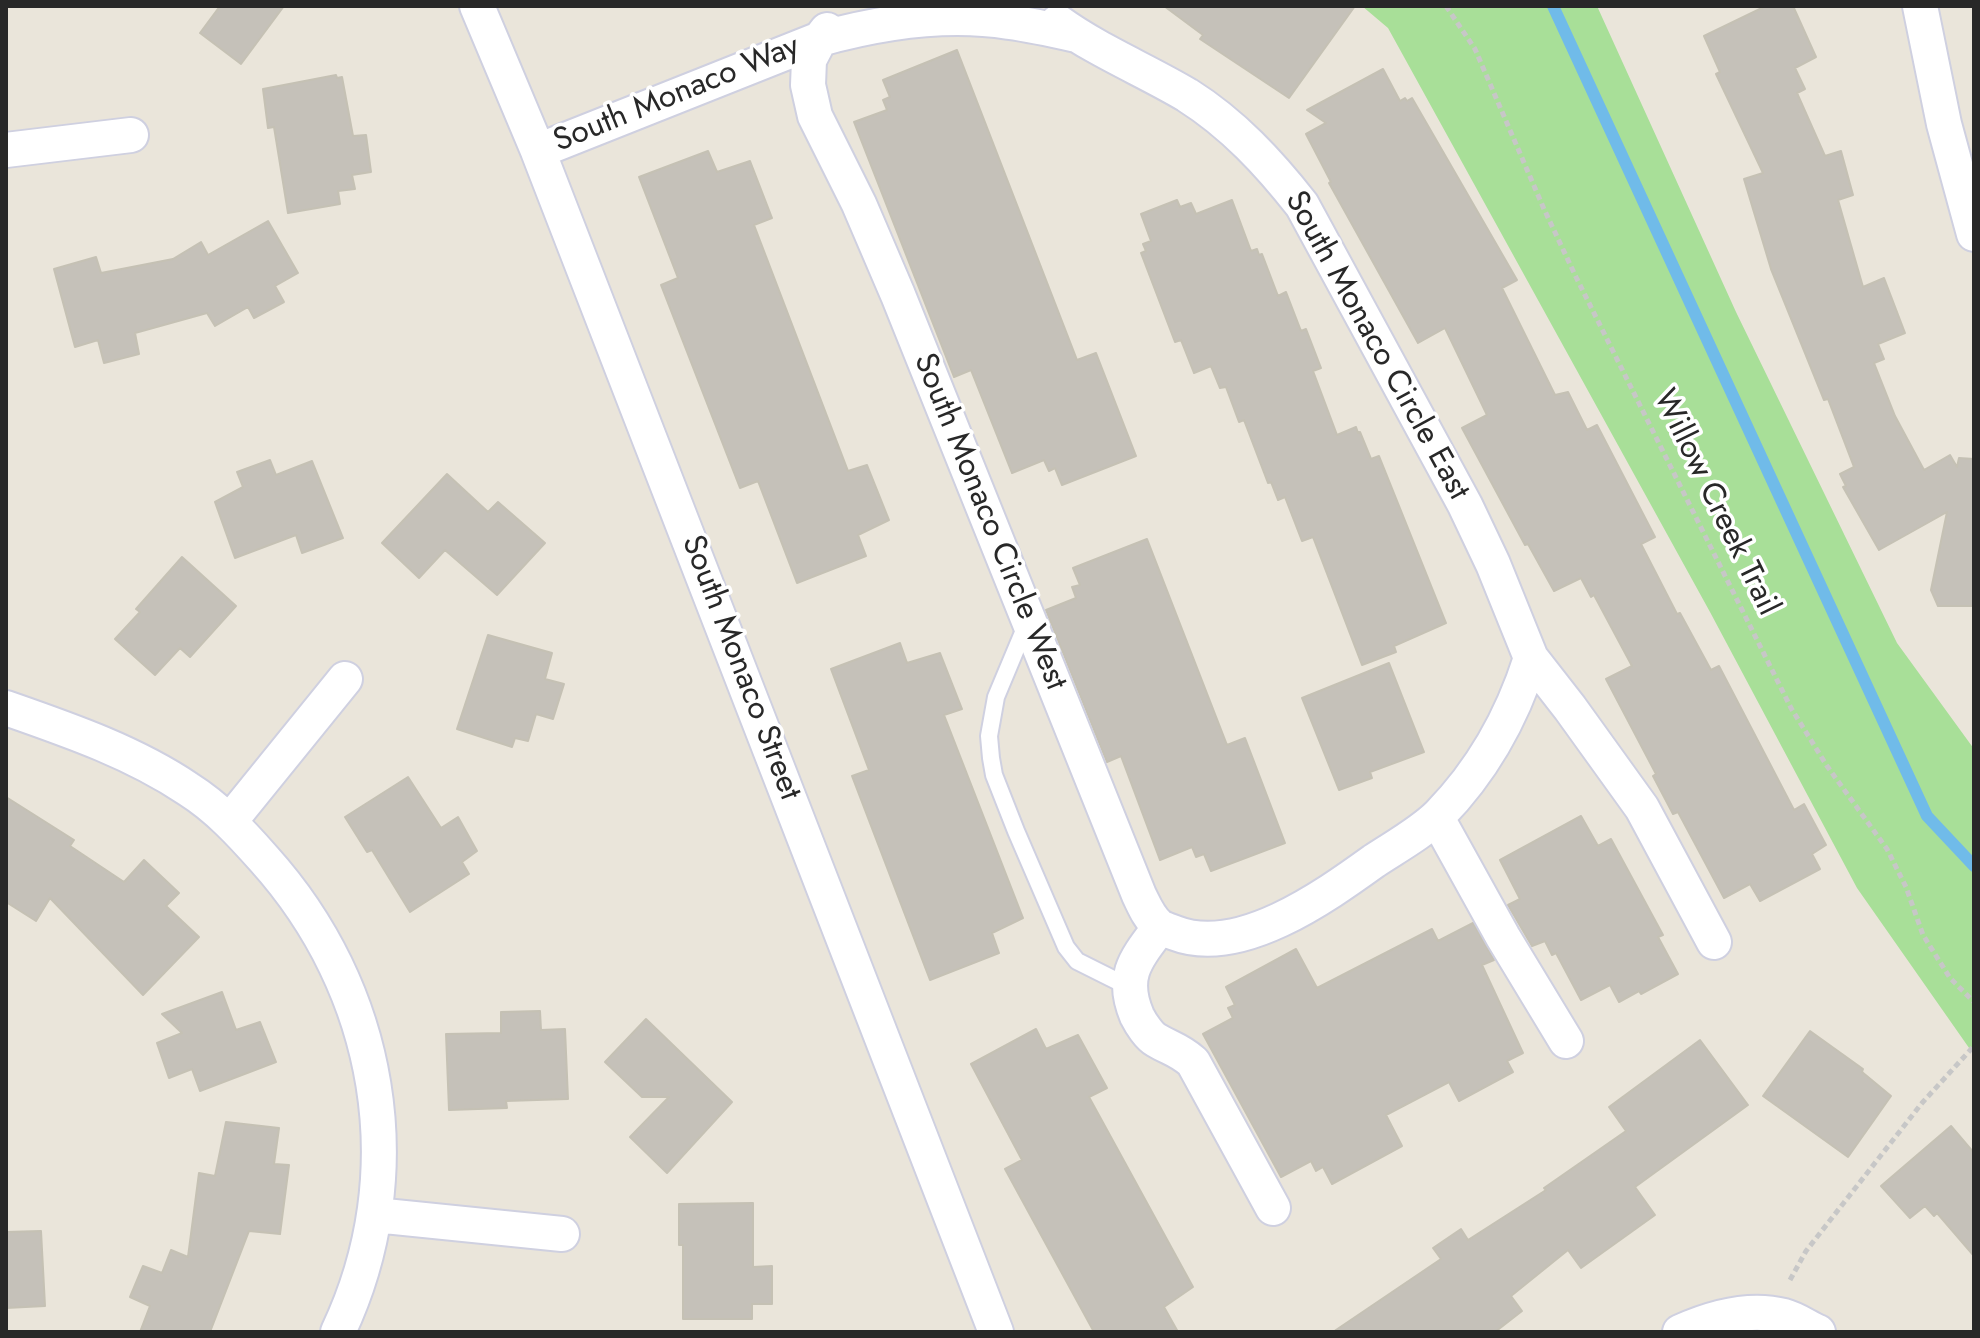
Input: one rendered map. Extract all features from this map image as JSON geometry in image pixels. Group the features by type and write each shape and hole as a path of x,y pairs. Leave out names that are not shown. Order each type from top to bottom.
{"street":[{"name":"South Monaco Street","path":"477,6 538,151 996,1332"},
{"name":"South Monaco Way","path":"538,151 820,39 849,6"},
{"path":"1037,6 1076,35"},
{"path":"1920,6 1944,124 1974,234"},
{"path":"820,39 903,21 959,18 1007,21 1076,35"},
{"name":"South Monaco Circle East","path":"1076,35 1189,97 1232,129 1270,164 1302,205 1465,505 1531,658 1642,808 1714,942"},
{"name":"South Monaco Circle West","path":"820,39 809,60 808,85 815,116 859,204 898,295 1139,895 1160,927"},
{"path":"6,150 131,135"},
{"path":"1273,1208 1193,1062 1178,1049 1154,1039 1140,1022 1131,1001 1128,978 1139,955 1160,927 1188,938 1209,940 1234,938 1261,928 1344,883 1437,818 1473,776 1499,736 1518,699 1531,658"},
{"path":"230,821 345,679"},
{"path":"6,708 149,765 191,790 230,821 280,877 313,921 339,970 359,1019 378,1109 379,1160 375,1215 364,1265 338,1332"},
{"path":"1437,818 1503,937 1566,1041"},
{"path":"375,1215 562,1234"},
{"path":"1680,1332 1718,1317 1752,1314 1783,1316 1818,1332"}],"lane":[{"path":"1029,620 996,697 989,736 994,775 1066,947 1077,961 1129,987"}],"path":[{"name":"Willow Creek Trail","path":"1446,6 1475,49 1576,277 1791,708 1827,766 1887,849 1906,887 1923,935 1950,978 1974,1002"},
{"path":"1783,1316 1788,1283 1806,1251 1922,1103 1974,1046"}],"green space":[{"path":"1362,6 1597,6 1736,312 1897,643 1974,749 1974,1055 1857,888 1710,612 1388,28"}],"building":[{"path":"220,6 284,6 241,64 200,33"},
{"path":"1164,6 1355,6 1289,98 1200,39 1203,35"},
{"path":"1766,6 1793,6 1816,57 1795,68 1805,89 1797,93 1825,156 1841,151 1853,195 1838,200 1863,287 1884,278 1905,333 1878,344 1884,359 1874,363 1895,416 1924,470 1950,455 1957,467 1959,458 1974,459 1974,606 1938,606 1931,590 1947,512 1879,550 1843,487 1846,486 1840,474 1854,467 1771,269 1744,179 1763,173 1716,74 1720,72 1704,36"},
{"path":"957,50 1077,360 1096,353 1136,456 1062,485 1055,468 1049,471 1044,460 1012,473 971,370 954,377 854,122 887,110 883,100 890,97 883,80"},
{"path":"1383,69 1400,101 1412,98 1517,280 1502,288 1555,395 1568,392 1587,430 1597,425 1655,537 1641,544 1677,614 1680,613 1711,670 1719,666 1794,810 1804,804 1826,845 1812,854 1820,869 1760,901 1750,884 1724,898 1678,812 1673,814 1653,776 1656,774 1606,679 1632,666 1594,595 1591,597 1581,578 1554,591 1528,544 1525,545 1462,428 1487,415 1445,328 1418,343 1329,183 1306,134 1326,123 1307,110"},
{"path":"336,75 337,78 342,77 353,136 366,135 371,172 352,175 355,189 338,191 340,204 288,213 274,127 268,128 263,89"},
{"path":"708,151 717,172 750,161 772,218 754,225 848,471 867,465 889,520 858,535 866,556 797,583 758,481 740,488 661,285 678,278 639,177"},
{"path":"1177,200 1180,207 1191,203 1196,214 1232,200 1251,251 1257,249 1259,255 1262,254 1278,296 1286,292 1301,331 1306,329 1321,368 1313,371 1337,435 1356,427 1371,459 1379,456 1446,623 1394,646 1396,652 1362,665 1313,537 1302,541 1285,497 1278,500 1271,482 1268,483 1244,420 1239,422 1226,387 1220,388 1211,366 1194,373 1181,340 1175,342 1141,253 1146,251 1143,244 1151,241 1141,214"},
{"path":"268,221 298,273 275,286 284,302 254,318 248,307 215,326 207,313 135,333 139,354 104,363 98,340 75,347 54,269 96,257 101,273 173,259 201,242 208,255"},
{"path":"270,460 276,475 312,461 343,538 302,553 296,535 235,558 215,502 243,487 237,472"},
{"path":"447,474 488,512 498,502 545,543 497,595 445,550 419,578 382,543"},
{"path":"1147,539 1227,745 1245,738 1285,843 1211,871 1204,854 1196,857 1192,847 1160,860 1121,756 1107,762 1046,610 1076,598 1072,587 1080,585 1073,568"},
{"path":"182,557 236,606 190,657 180,648 155,675 115,639 140,612 136,609"},
{"path":"488,635 552,653 545,679 564,684 553,719 536,714 528,741 515,738 512,747 457,729"},
{"path":"900,643 907,663 940,653 962,709 944,715 1023,918 992,933 999,953 930,980 852,776 869,770 831,669"},
{"path":"1389,663 1424,752 1370,772 1372,778 1339,790 1302,698"},
{"path":"408,777 441,828 458,817 477,851 462,862 469,874 410,912 372,850 367,852 345,817"},
{"path":"6,797 74,840 70,846 124,882 144,860 179,893 166,906 199,937 143,995 50,898 36,921 6,902"},
{"path":"1581,816 1598,846 1611,839 1663,935 1658,937 1678,974 1619,1002 1610,985 1581,1000 1556,953 1552,955 1545,941 1532,946 1508,905 1520,899 1500,860"},
{"path":"1473,923 1494,960 1482,965 1523,1053 1507,1061 1513,1072 1459,1101 1449,1082 1386,1115 1402,1146 1332,1184 1323,1167 1316,1171 1311,1161 1281,1177 1203,1034 1233,1018 1228,1008 1235,1005 1226,987 1296,949 1317,988 1432,929 1438,941"},
{"path":"222,992 236,1030 260,1022 276,1062 200,1091 192,1069 169,1078 157,1043 182,1033 162,1014"},
{"path":"540,1011 541,1030 565,1029 568,1099 506,1101 507,1108 449,1110 446,1034 501,1033 501,1012"},
{"path":"646,1019 732,1102 667,1173 630,1137 669,1097 642,1097 605,1062"},
{"path":"1036,1029 1046,1049 1078,1035 1107,1088 1089,1097 1193,1287 1164,1307 1178,1332 1094,1332 1005,1169 1022,1160 971,1064"},
{"path":"1810,1031 1863,1069 1862,1072 1891,1096 1848,1157 1763,1096"},
{"path":"1700,1040 1748,1105 1635,1187 1655,1215 1581,1268 1568,1250 1511,1296 1522,1311 1495,1332 1333,1332 1441,1259 1433,1248 1461,1229 1468,1240 1546,1190 1544,1188 1626,1131 1609,1107"},
{"path":"226,1122 279,1128 274,1164 289,1165 280,1234 249,1231 210,1332 140,1332 150,1306 130,1297 143,1266 162,1273 171,1250 188,1257 199,1173 215,1176"},
{"path":"1951,1126 1974,1153 1974,1256 1937,1213 1934,1216 1925,1206 1910,1218 1881,1186"},
{"path":"753,1203 753,1267 772,1266 772,1304 752,1304 752,1319 683,1319 683,1245 679,1245 679,1204"},
{"path":"41,1231 45,1306 6,1308 6,1232"}],"waterway":[{"path":"1553,6 1927,816 1974,866"}]}
